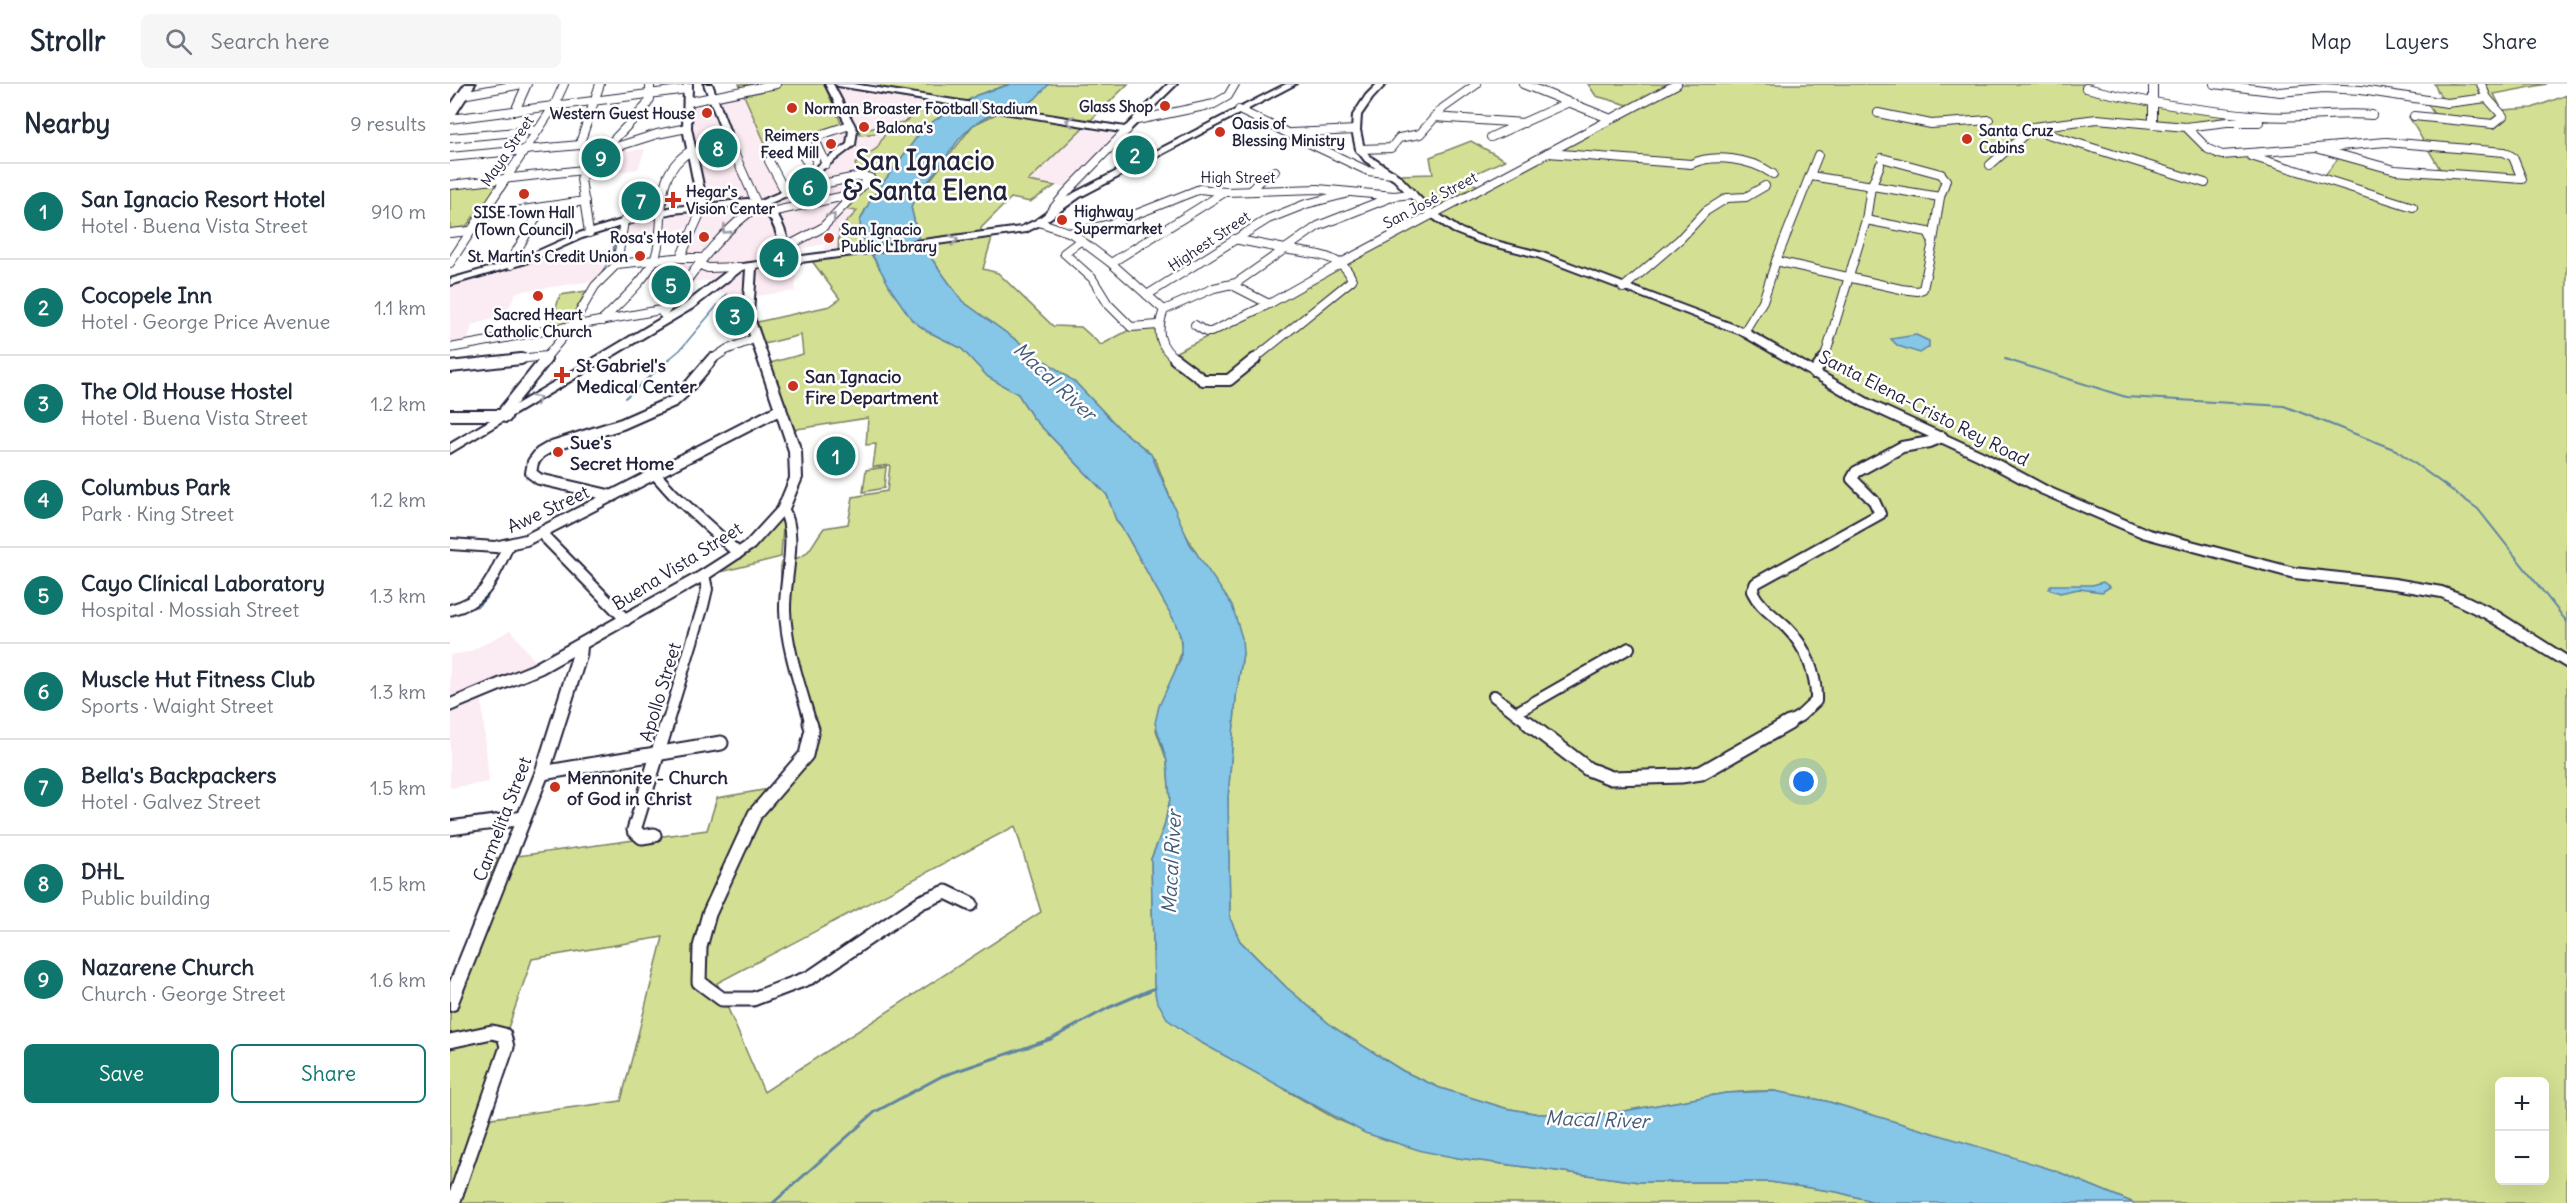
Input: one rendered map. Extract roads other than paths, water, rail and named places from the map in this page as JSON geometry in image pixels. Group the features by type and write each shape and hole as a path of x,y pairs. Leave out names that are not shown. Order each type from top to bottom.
{"highway":[{"path":"450,106 470,84"},
{"path":"450,117 464,89"}],"main road":[{"path":"708,84 711,98 730,146"},
{"path":"450,282 511,265 589,233 661,212 703,207 764,206 847,151 853,142 854,133 829,84"},
{"path":"838,84 1127,130 1173,84"},
{"path":"450,449 660,324 745,267 1018,231 1039,222 1069,195 1292,84"},
{"path":"1360,149 1356,130 1358,113 1382,84"},
{"path":"688,87 687,128 703,207"},
{"path":"835,96 844,90 857,88"},
{"name":"Santa Elena-Cristo Rey Road","path":"1360,149 1368,159 1392,174 1434,215 1450,227 1472,237 1529,252 1744,332 1866,403 1942,437 2044,490 2156,537 2312,576 2395,584 2459,598 2517,630 2567,663"},
{"path":"764,206 778,221 789,256 779,263"},
{"path":"766,264 763,261 769,255 786,249"},
{"name":"Buena Vista Street","path":"450,705 537,669 704,575 761,535 783,509 795,485 797,470 793,443 747,307 745,267"},
{"name":"Carmelita Street","path":"450,1003 542,773 579,657 580,646"}],"street":[{"path":"464,89 525,84 515,111"},
{"name":"Maya Street","path":"450,262 526,150 554,106 564,84"},
{"path":"580,144 592,102 600,84"},
{"path":"604,150 648,103 650,84"},
{"path":"687,102 776,84"},
{"path":"1137,120 1214,104 1228,96 1235,84"},
{"path":"1360,149 1391,148 1399,138 1420,134 1434,117 1477,84"},
{"path":"1523,84 1611,119"},
{"name":"San José Street","path":"1195,325 1206,332 1211,332 1269,304 1341,263 1677,84"},
{"path":"2153,84 2153,123"},
{"path":"2214,84 2280,92 2324,88 2353,89 2440,102 2487,98"},
{"path":"2414,116 2493,124 2503,116 2487,98 2481,84"},
{"path":"450,117 650,95 688,87"},
{"path":"2086,88 2122,98 2272,117 2343,113 2372,115"},
{"path":"1491,137 1567,102"},
{"path":"1239,110 1333,153 1362,170 1392,174"},
{"path":"1878,113 1931,124 1989,120"},
{"path":"1434,117 1524,123"},
{"path":"1990,165 2035,125 2078,123 2097,119 2186,127 2227,122 2259,122"},
{"path":"826,164 814,137 850,125"},
{"path":"2033,127 2042,132 2205,183"},
{"path":"2186,127 2214,153 2248,154 2314,147 2394,142 2507,153 2513,157 2522,179 2395,170 2314,147"},
{"path":"589,233 580,179 591,155 657,134 687,128"},
{"path":"450,138 538,130"},
{"path":"1069,195 1127,130"},
{"path":"1288,134 1356,130"},
{"path":"450,157 580,144"},
{"path":"580,144 591,155"},
{"path":"601,322 655,260 667,177 679,158 692,153 730,146 764,206"},
{"path":"801,153 807,162"},
{"path":"1547,153 1690,164 1699,159 1717,158 1760,167 1773,174"},
{"path":"2248,154 2413,207"},
{"path":"1744,332 1763,301 1776,261 1818,155"},
{"path":"769,161 788,192 869,177 868,181 817,232 786,249"},
{"path":"1776,261 1848,277 1901,289 1917,291 1923,289 1940,197 1946,180 1941,174 1881,161 1871,187 1866,220 1848,277 1823,363 1814,373"},
{"path":"450,184 583,170"},
{"path":"1251,191 1258,182 1275,171"},
{"path":"1811,176 1940,197"},
{"path":"1623,288 1680,238 1706,211 1727,198 1746,197 1765,186"},
{"path":"450,415 505,416 547,356 571,327 595,286 617,264 637,188"},
{"name":"High Street","path":"1071,233 1111,224 1194,190 1208,189 1225,192 1318,189 1394,196 1412,194"},
{"path":"1111,263 1225,192"},
{"name":"Highest Street","path":"1147,295 1177,279 1253,227 1294,209 1330,197 1357,192"},
{"path":"660,324 666,309 701,261 733,224 764,206 854,194"},
{"path":"1234,238 1283,249 1335,259 1352,277 1349,284 1229,380 1203,380 1183,366 1164,347 1158,334 1158,325 1164,310 1214,288 1232,285 1283,249 1326,222 1394,196"},
{"path":"480,216 585,201"},
{"path":"511,265 514,255 543,207"},
{"path":"680,258 703,207"},
{"path":"1866,220 1928,232 1933,242"},
{"path":"1039,222 1071,233 1111,263 1164,310"},
{"path":"450,233 470,231"},
{"path":"1080,241 1064,253 1092,278 1112,308 1131,327 1158,325"},
{"path":"617,264 680,258 701,261 708,268 745,267"},
{"path":"1232,285 1269,304"},
{"path":"450,348 666,309"},
{"path":"613,496 539,479 531,473 531,464 540,453 557,444 615,427 671,402 685,392 715,357 756,338"},
{"path":"450,367 547,356"},
{"name":"Awe Street","path":"450,544 483,547 507,546 541,533 781,409"},
{"path":"1494,696 1588,769 1611,778 1682,776 1701,772 1806,712 1815,701 1816,695 1803,651 1792,633 1757,600 1752,591 1753,587 1764,578 1880,514 1880,507 1876,502 1852,479 1856,472 1902,447 1930,442 1942,437"},
{"path":"656,474 673,494 738,553"},
{"path":"783,509 789,518 790,540 785,611 791,647 812,729 806,755 755,814 737,849 709,914 700,947 699,982 722,999 753,999 811,977 921,902 946,892 971,904"},
{"path":"541,533 626,620"},
{"path":"450,610 466,606 480,598 507,546"},
{"name":"Apollo Street","path":"654,835 642,837 634,830 703,606 707,589 704,575"},
{"path":"1516,712 1629,648"},
{"path":"542,773 721,743"},
{"path":"450,828 524,818"},
{"path":"450,1041 492,1032 504,1035 507,1047 453,1203"}],"water":[{"name":"Macal River","path":"1011,84 1049,84 1035,99 1023,106 988,116 973,125 960,138 911,207 919,241 962,301 1076,383 1119,428 1151,454 1190,544 1232,605 1242,638 1243,653 1236,697 1228,798 1230,918 1240,941 1286,987 1333,1027 1403,1071 1440,1088 1505,1108 1539,1114 1607,1114 1726,1093 1774,1091 1826,1101 2003,1154 2056,1171 2134,1203 1879,1203 1837,1192 1770,1182 1640,1182 1458,1158 1422,1151 1365,1133 1198,1041 1168,1020 1156,999 1154,985 1151,859 1164,827 1170,799 1167,761 1155,723 1159,706 1181,658 1181,638 1174,620 1116,520 1107,495 1033,418 1018,394 988,377 961,348 927,331 912,320 892,291 861,234 860,221 871,199 922,130 977,95"},
{"path":"1916,335 1929,341 1929,347 1920,353 1898,346 1891,339"},
{"path":"2103,582 2110,587 2102,592 2079,589 2060,593 2049,589 2051,585 2092,585"}],"waterway":[{"path":"601,275 613,252 617,225"},
{"path":"668,360 680,350 727,294"},
{"path":"625,398 670,359"},
{"path":"2010,360 2005,359 2126,397 2284,406 2396,450 2478,509 2567,622"},
{"path":"463,610 478,606 488,596"},
{"path":"773,1203 875,1112 942,1076 1051,1039 1108,1008 1155,988"}],"place":[{"name":"Glass Shop","path":"1165,106"},
{"name":"Norman Broaster Football Stadium","path":"792,108"},
{"name":"Western Guest House","path":"707,113"},
{"name":"Balona's","path":"864,127"},
{"name":"Oasis of Blessing Ministry","path":"1220,132"},
{"name":"Santa Cruz Cabins","path":"1967,139"},
{"name":"Reimers Feed Mill","path":"831,144"},
{"name":"DHL","path":"718,148"},
{"name":"Cocopele Inn","path":"1135,155"},
{"name":"Nazarene Church","path":"601,158"},
{"name":"Muscle Hut Fitness Club","path":"808,187"},
{"name":"SISE Town Hall (Town Council)","path":"524,194"},
{"name":"Hegar's Vision Center","path":"673,200"},
{"name":"Bella's Backpackers","path":"641,201"},
{"name":"Highway Supermarket","path":"1062,220"},
{"name":"Rosa's Hotel","path":"704,237"},
{"name":"San Ignacio Public LIbrary","path":"829,238"},
{"name":"St. Martin's Credit Union","path":"640,256"},
{"name":"Columbus Park","path":"779,258"},
{"name":"Cayo Clínical Laboratory","path":"671,285"},
{"name":"Sacred Heart Catholic Church","path":"538,296"},
{"name":"The Old House Hostel","path":"735,316"},
{"name":"St Gabriel's Medical Center","path":"562,375"},
{"name":"San Ignacio Fire Department","path":"793,386"},
{"name":"Sue's Secret Home","path":"558,452"},
{"name":"San Ignacio Resort Hotel","path":"836,456"},
{"name":"Mennonite - Church of God in Christ","path":"555,787"}],"district":[{"name":"San Ignacio & Santa Elena","path":"925,175"}]}
